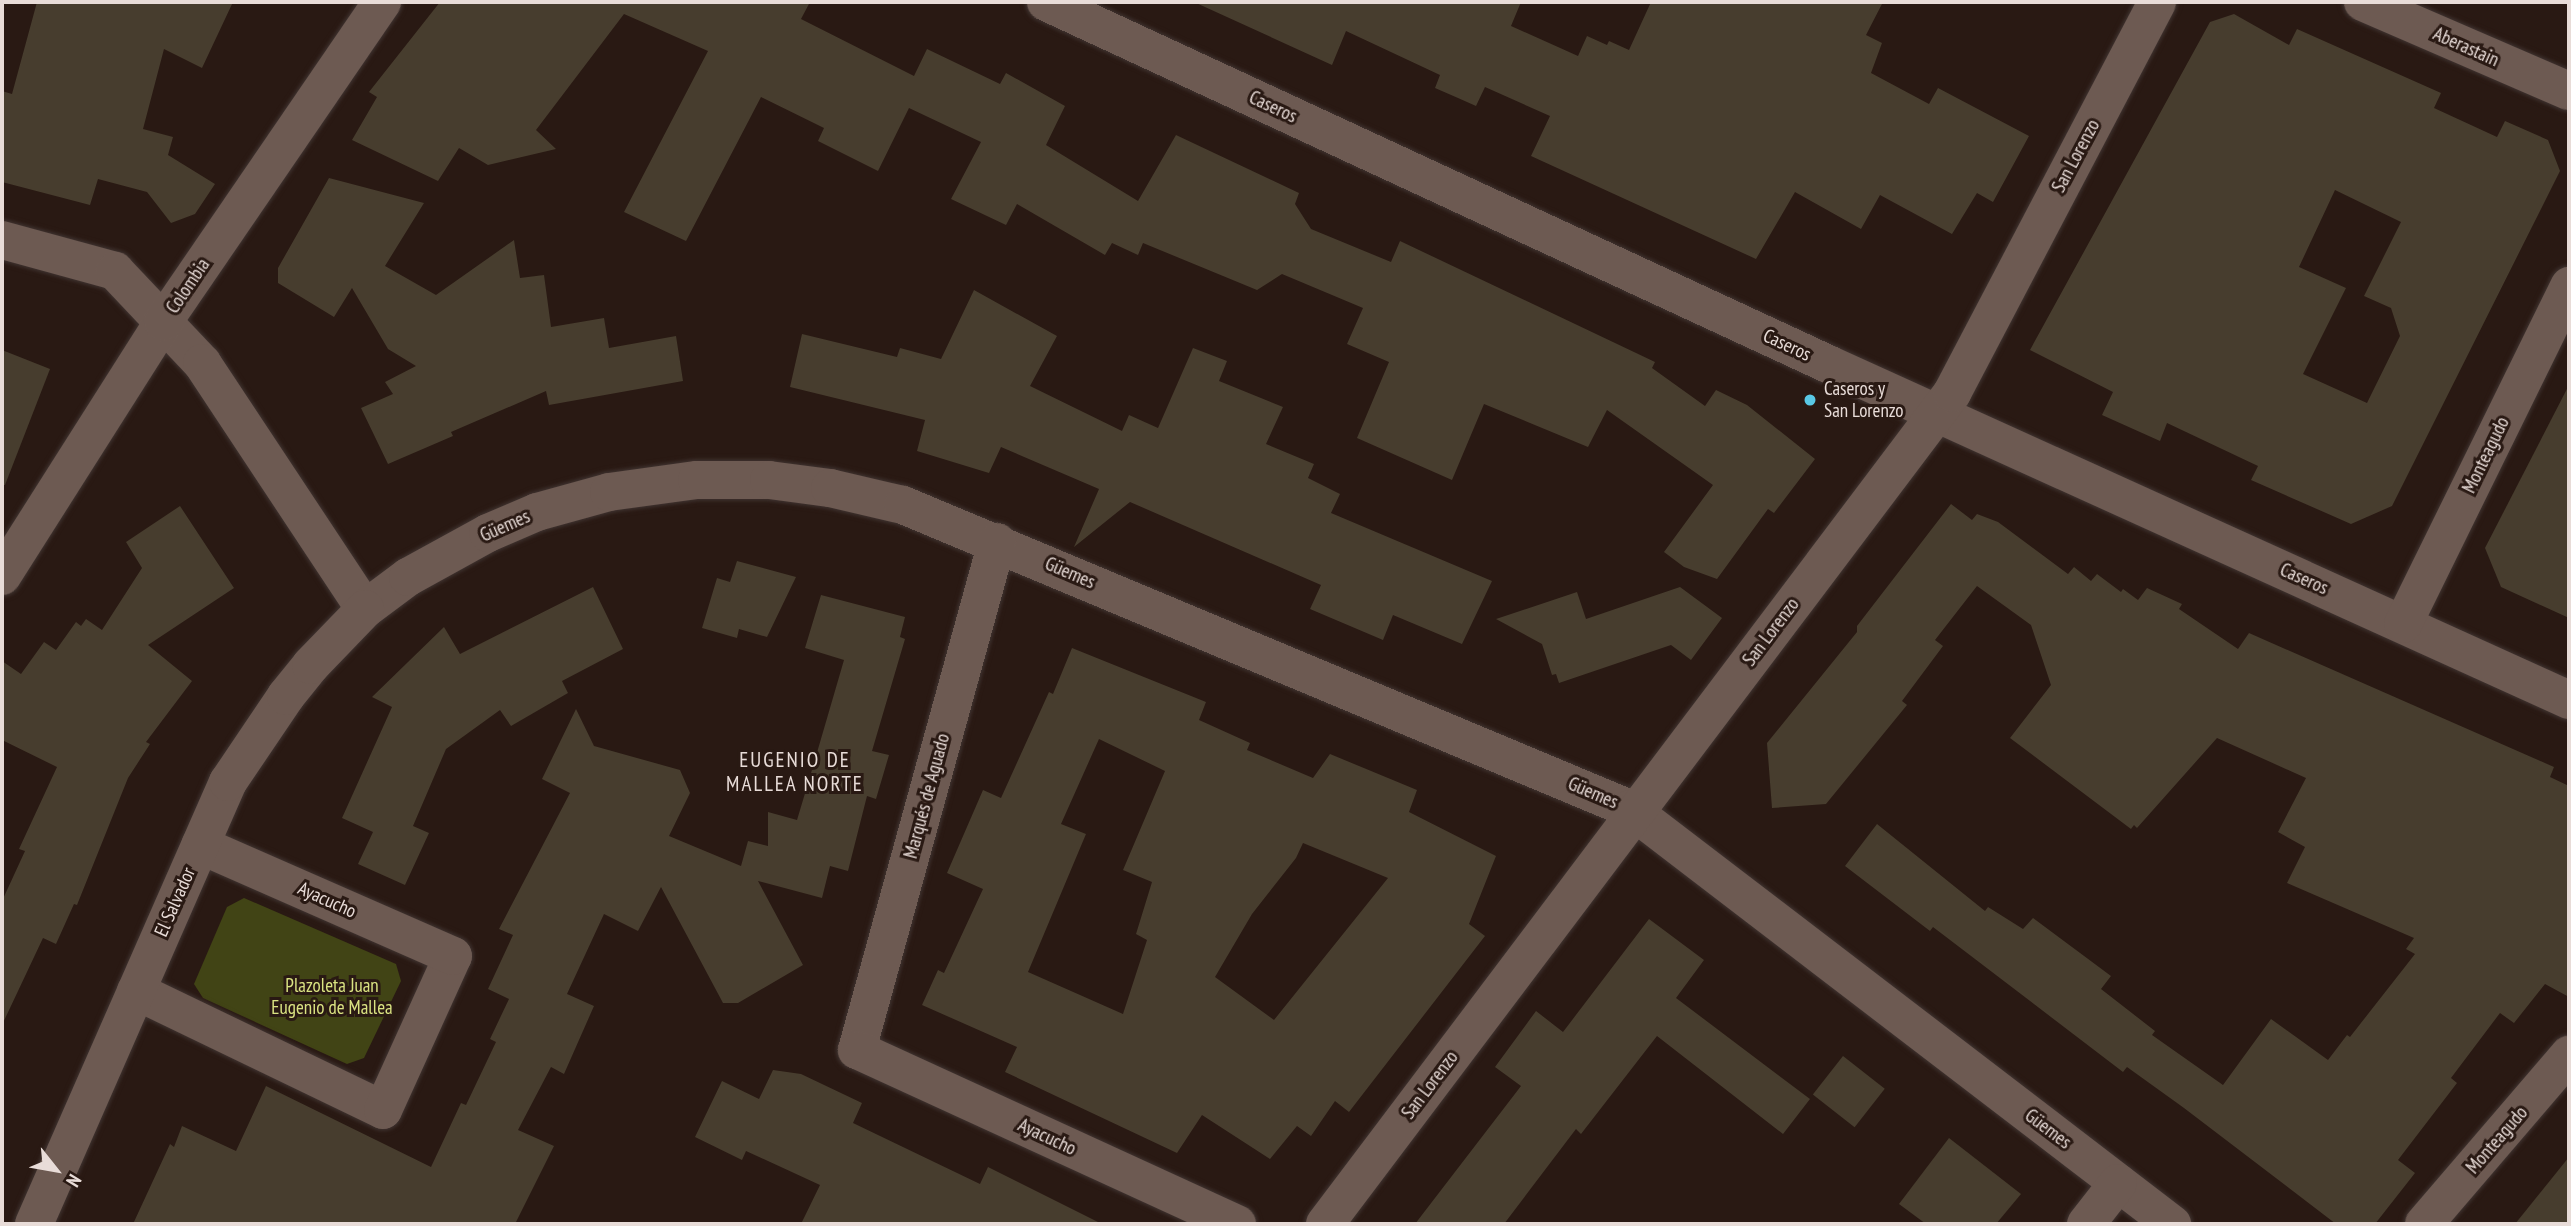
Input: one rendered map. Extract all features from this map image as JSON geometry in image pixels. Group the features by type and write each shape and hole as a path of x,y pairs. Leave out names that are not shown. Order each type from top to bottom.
{"street":[{"name":"Colombia","path":"2,576 163,322 382,2"},
{"name":"Caseros","path":"1046,2 1936,413 2569,700"},
{"name":"San Lorenzo","path":"1325,1224 1952,393 2157,2"},
{"name":"Aberastain","path":"2363,2 2569,92"},
{"path":"2,240 116,271 202,363 365,609"},
{"name":"Monteagudo","path":"2403,624 2569,286"},
{"name":"Güemes","path":"365,609 439,558 512,522 587,497 655,484 743,479 831,488 903,505 997,542 1635,812 2172,1224"},
{"name":"Marqués de Aguado","path":"857,1051 997,542"},
{"name":"El Salvador","path":"34,1224 228,782 311,665 365,609"},
{"name":"Ayacucho","path":"136,991 383,1110 453,956 200,845"},
{"name":"Ayacucho","path":"857,1051 1237,1224"},
{"name":"Monteagudo","path":"2424,1224 2569,1055"},
{"path":"2086,1224 2118,1183"}],"green space":[{"name":"Plazoleta Juan Eugenio de Mallea","path":"244,898 396,964 401,981 364,1058 347,1064 203,998 194,984 227,907"}],"building":[{"path":"37,2 233,2 202,68 164,49 143,129 173,137 168,155 215,184 195,214 171,223 147,192 98,179 90,205 2,182 2,91 12,94"},
{"path":"440,2 810,2 801,19 914,76 927,49 1000,84 1006,73 1065,106 1046,145 1138,201 1176,135 1299,193 1295,204 1311,229 1391,262 1400,241 1655,362 1652,368 1705,406 1716,390 1747,405 1815,459 1774,513 1768,509 1717,579 1684,567 1664,552 1713,485 1607,410 1588,447 1484,404 1452,480 1357,438 1389,362 1347,344 1363,308 1282,274 1257,290 1143,243 1138,255 1112,243 1105,255 1017,204 1006,225 951,199 981,142 909,108 878,171 818,141 824,128 761,97 686,241 624,212 708,51 624,14 536,130 556,149 488,165 459,148 438,181 352,140 377,97 369,92"},
{"path":"1194,2 1521,2 1511,26 1578,56 1587,36 1607,45 1609,41 1629,50 1651,2 1883,2 1866,35 1882,43 1871,73 1929,104 1938,88 2029,136 1993,202 1977,193 1952,234 1880,195 1861,229 1795,192 1756,259 1531,156 1550,116 1485,87 1476,106 1435,88 1440,75 1346,31 1332,65"},
{"path":"2234,14 2289,45 2297,29 2441,93 2434,108 2497,137 2505,121 2548,140 2560,171 2392,506 2351,524 2251,480 2258,466 2167,423 2160,441 2102,415 2113,392 2030,350 2210,22","holes":["2335,190 2401,222 2364,296 2391,308 2400,336 2367,403 2303,374 2346,288 2299,267"]},
{"path":"329,178 424,203 385,266 436,295 514,240 520,278 544,275 551,327 604,318 609,348 676,336 683,381 549,405 546,391 451,432 453,436 388,464 361,408 393,394 385,382 416,366 388,349 352,288 334,317 278,283 278,268"},
{"path":"974,290 1057,336 1030,386 1122,431 1129,415 1158,428 1193,348 1227,361 1219,381 1283,407 1266,444 1314,464 1308,478 1340,494 1331,513 1492,581 1462,644 1393,615 1383,640 1310,609 1321,585 1130,502 1074,547 1099,489 1001,447 989,473 917,451 925,420 790,387 802,334 897,357 900,348 941,359"},
{"path":"2,350 50,369 5,485 2,485"},
{"path":"2569,385 2569,618 2501,587 2485,548"},
{"path":"1951,504 1972,520 1977,514 1998,522 2068,574 2074,567 2091,581 2097,574 2121,592 2123,589 2138,600 2147,588 2182,604 2179,609 2238,649 2249,633 2554,767 2550,777 2569,786 2569,997 2545,984 2514,1023 2500,1013 2451,1078 2457,1083 2398,1160 2415,1173 2375,1224 2336,1224 2184,1108 2127,1067 2123,1072 1933,927 1930,931 1845,866 1877,824 1985,911 1988,907 2023,929 2033,918 2111,976 2101,989 2155,1031 2152,1035 2223,1085 2271,1019 2328,1060 2347,1035 2350,1037 2415,954 2406,949 2414,938 2287,883 2305,847 2278,832 2306,778 2217,738 2137,828 2134,825 2131,829 2010,738 2051,685 2031,625 1977,586 1935,640 1943,646 1902,701 1907,705 1826,804 1772,808 1767,743 1857,632 1857,626"},
{"path":"180,506 234,588 148,645 192,681 146,742 150,744 128,778 77,905 74,904 56,944 43,938 2,1025 2,901 25,851 19,849 57,767 2,740 2,661 21,674 44,642 56,650 76,622 81,626 86,619 102,630 142,568 126,542"},
{"path":"737,561 796,577 767,637 739,629 737,638 702,628 717,578 730,582"},
{"path":"593,587 623,649 562,681 568,693 511,726 500,710 446,749 413,826 429,833 405,885 358,864 373,832 342,818 392,707 372,697 444,627 460,654"},
{"path":"1680,587 1722,618 1691,660 1671,645 1559,683 1556,674 1552,675 1542,644 1496,619 1577,592 1586,619"},
{"path":"821,595 905,617 900,637 905,639 872,751 889,755 876,799 867,796 848,871 830,866 822,898 758,881 803,965 738,1003 723,1003 661,887 638,931 604,914 567,994 594,1006 564,1074 551,1067 518,1130 554,1146 515,1224 133,1224 170,1144 174,1147 182,1126 236,1151 266,1086 431,1167 461,1103 466,1105 496,1042 490,1039 509,999 488,989 513,935 499,929 570,793 542,779 576,709 594,746 680,770 690,793 669,836 741,866 748,841 768,846 768,812 797,820 809,780 844,660 805,648"},
{"path":"1072,648 1206,702 1199,720 1250,743 1247,750 1313,778 1330,754 1417,790 1409,812 1496,856 1469,924 1485,936 1349,1112 1335,1101 1311,1136 1297,1126 1270,1159 1202,1115 1177,1153 1005,1072 1017,1047 922,1005 938,970 944,973 983,889 947,873 983,790 1001,798 1049,692 1053,694","holes":["1099,739 1165,771 1123,870 1152,882 1136,934 1147,940 1123,1014 1028,972 1086,834 1061,824","1303,843 1388,878 1274,1020 1215,977 1252,914 1296,858"]},
{"path":"1649,919 1704,960 1676,998 1810,1099 1783,1134 1657,1036 1581,1134 1576,1129 1504,1224 1415,1224 1521,1086 1495,1067 1536,1011 1563,1032"},
{"path":"1843,1056 1885,1089 1855,1127 1813,1095"},
{"path":"773,1070 801,1074 862,1103 853,1123 980,1184 988,1167 1102,1224 801,1224 820,1185 746,1151 742,1160 695,1137 722,1081 759,1099"},
{"path":"1949,1138 2021,1194 1996,1224 1926,1224 1899,1204"},
{"path":"2569,1157 2569,1224 2515,1224"}],"place":[{"name":"Caseros y San Lorenzo","path":"1810,400"}],"district":[{"name":"EUGENIO DE MALLEA NORTE","path":"795,772"}]}
